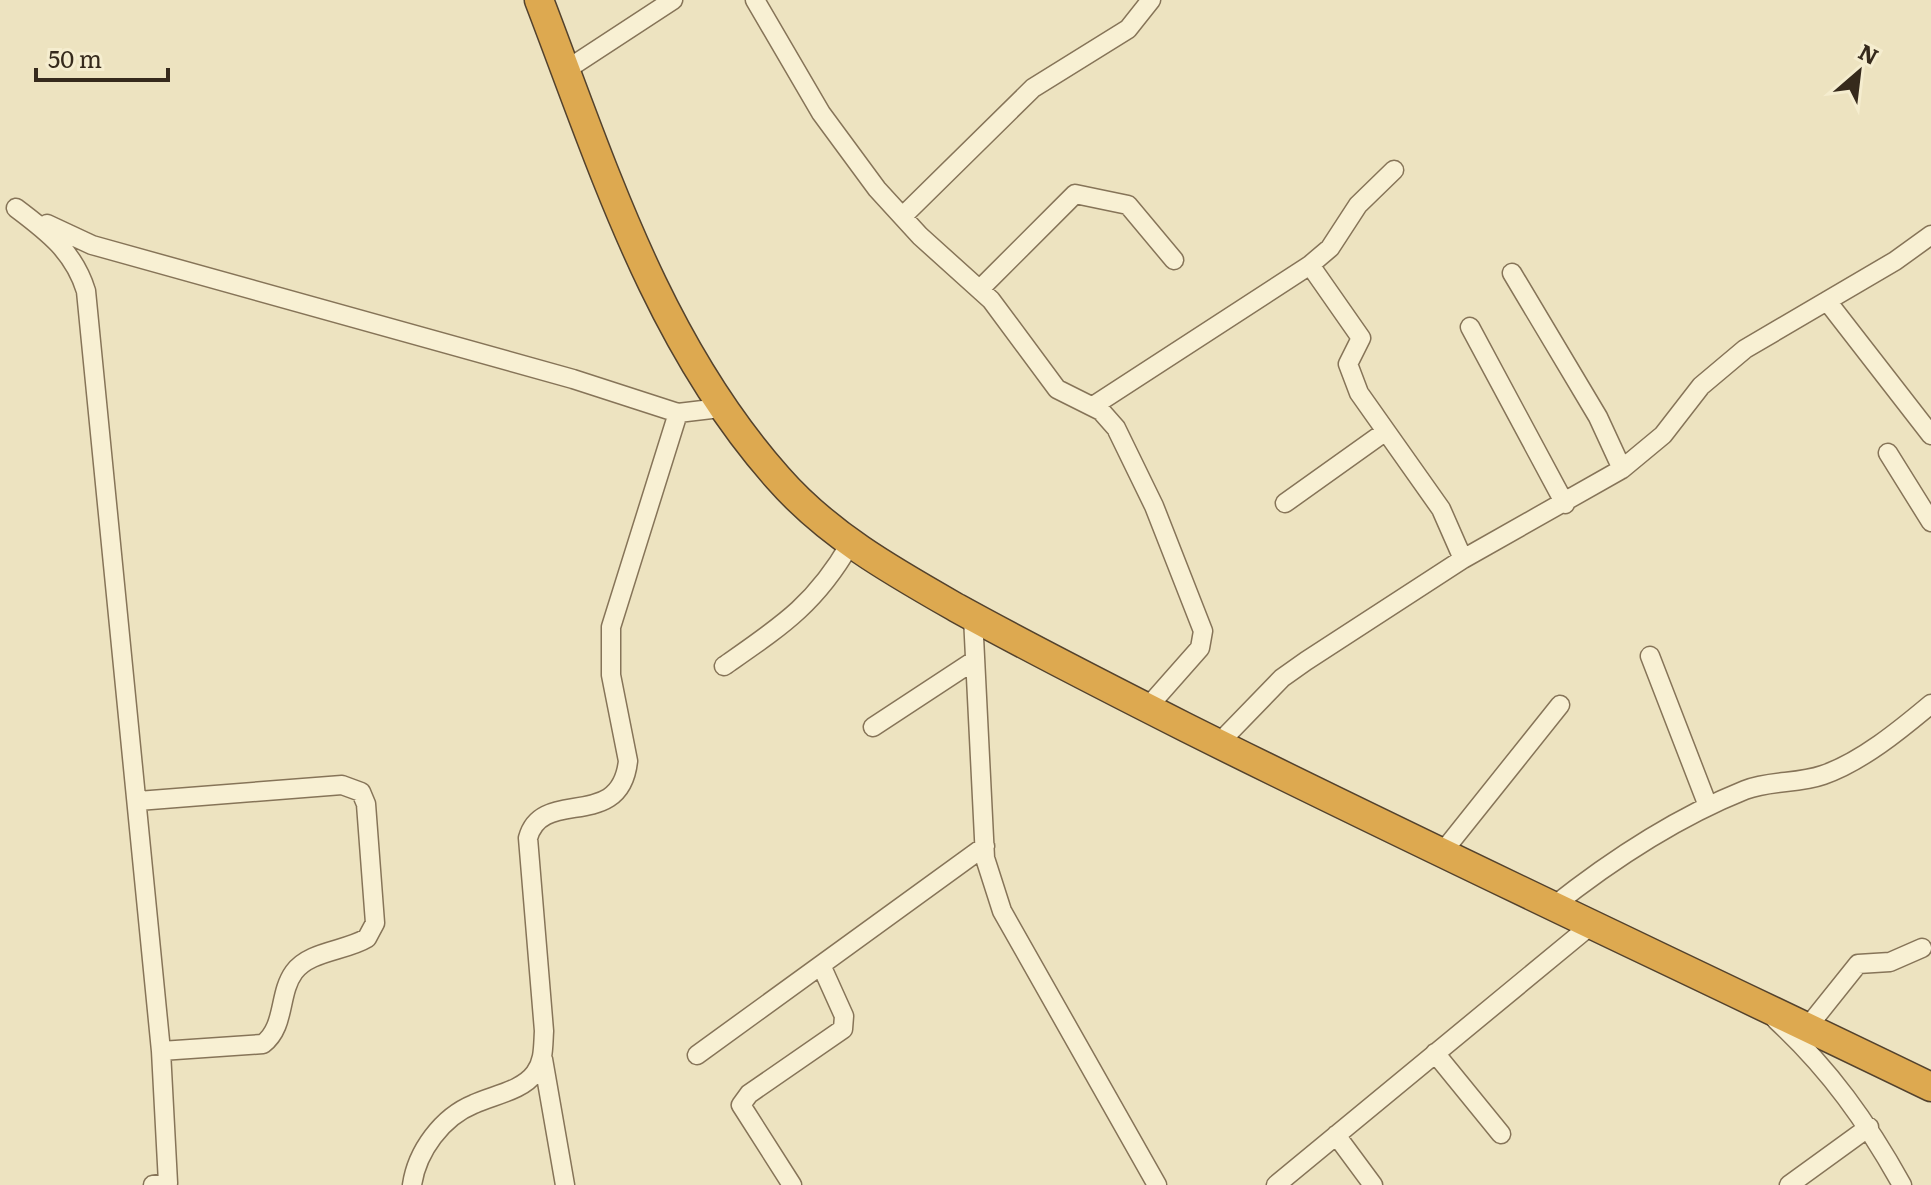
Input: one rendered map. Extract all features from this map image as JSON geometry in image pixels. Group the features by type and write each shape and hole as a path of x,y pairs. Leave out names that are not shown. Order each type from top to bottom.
{"highway":[{"path":"539,0 660,304 720,408 777,478 810,512 850,544 973,617 1218,744 1551,908 1931,1087"}],"street":[{"path":"566,70 673,0"},
{"path":"755,0 821,113 877,189 980,289 1014,327 1057,389 1070,398 1093,406 1116,428 1154,506 1203,631 1200,648 1147,708"},
{"path":"903,216 1033,88 1128,29 1151,0"},
{"path":"1093,406 1310,265 1330,248 1358,205 1394,170"},
{"path":"980,289 1075,194 1128,205 1174,260"},
{"path":"0,197 60,243 79,266 86,291 161,1051 168,1183 153,1185"},
{"path":"16,208 92,245 573,379 678,413 720,408"},
{"path":"1218,744 1282,678 1463,559 1622,469 1663,435 1684,405 1745,349 1895,261 1931,235"},
{"path":"1310,265 1361,338 1348,364 1359,393 1441,509 1463,559"},
{"path":"1512,273 1598,417 1622,469"},
{"path":"1827,301 1931,435"},
{"path":"1470,327 1565,504"},
{"path":"565,1185 543,1059 544,1031 528,838 532,824 540,815 598,803 611,795 626,775 628,761 608,658 611,627 678,413"},
{"path":"1285,503 1386,431"},
{"path":"1888,453 1931,522"},
{"path":"724,666 797,615 832,575 850,544"},
{"path":"973,617 985,846 993,888 1002,911 1157,1185"},
{"path":"1650,656 1708,806"},
{"path":"873,727 975,660"},
{"path":"1551,908 1610,863 1708,806 1761,784 1801,781 1840,768 1931,704"},
{"path":"1441,854 1560,705"},
{"path":"138,801 342,785 361,792 366,804 375,923 367,938 305,962 295,969 276,1029 263,1044 161,1051"},
{"path":"697,1055 985,846"},
{"path":"1276,1185 1590,926"},
{"path":"1806,1029 1858,964 1890,962 1922,948"},
{"path":"792,1185 741,1105 749,1094 843,1029 844,1016 821,965"},
{"path":"1763,1008 1824,1067 1869,1127 1902,1185"},
{"path":"1435,1053 1501,1134"},
{"path":"412,1185 420,1157 450,1118 472,1104 524,1083 534,1075 543,1059"},
{"path":"1789,1185 1869,1127"},
{"path":"1336,1135 1373,1185"}]}
